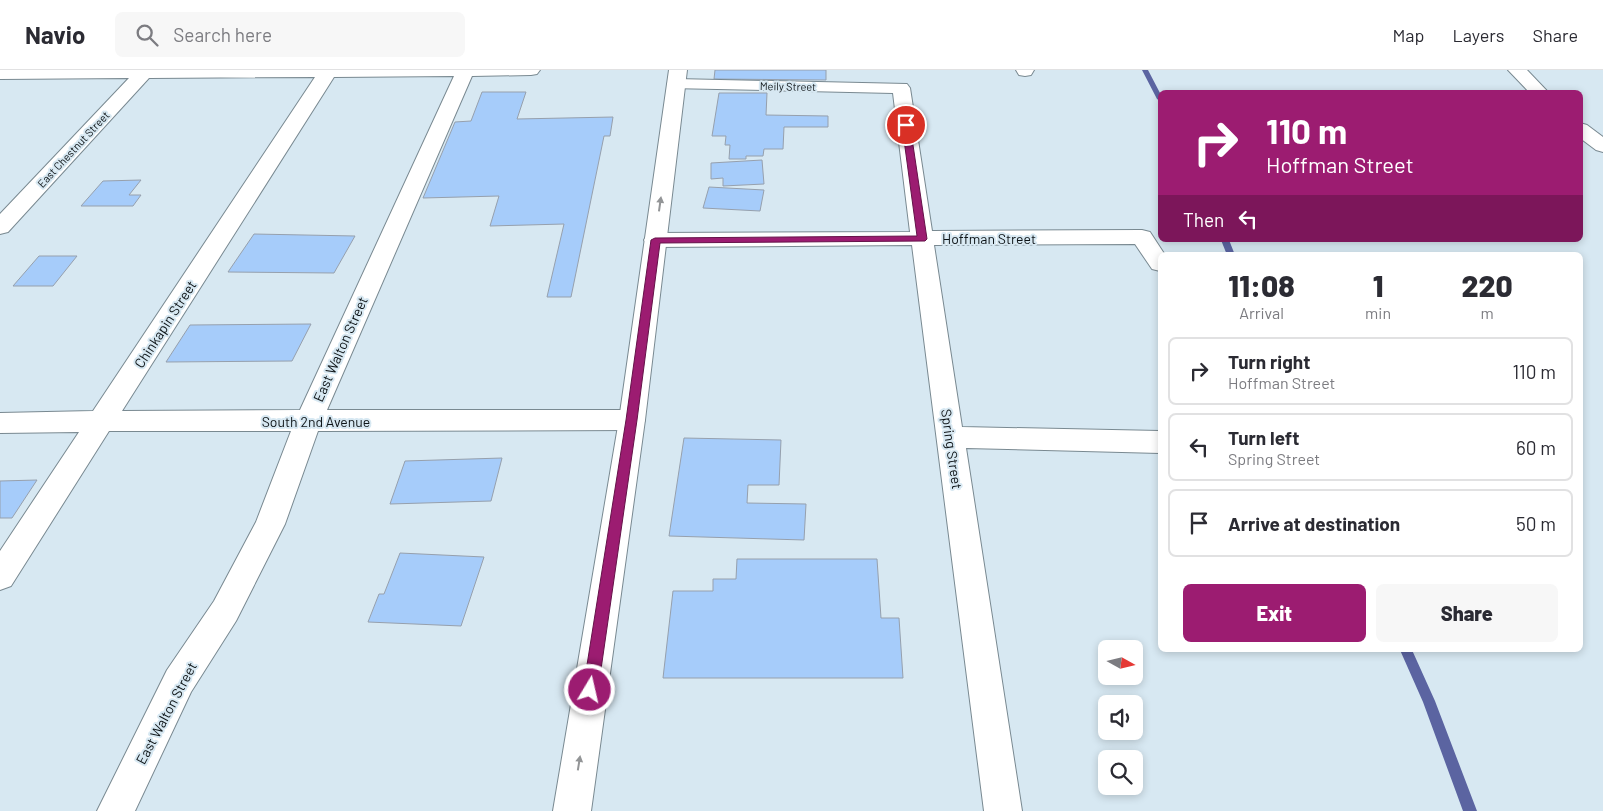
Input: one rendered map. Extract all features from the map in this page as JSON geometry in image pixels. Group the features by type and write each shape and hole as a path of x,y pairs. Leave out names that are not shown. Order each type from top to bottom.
{"main road":[{"name":"Chinkapin Street","path":"0,577 329,70"},
{"name":"East Walton Street","path":"116,811 179,681 225,611 270,524 308,422 465,70"},
{"path":"0,74 146,71 531,70"},
{"path":"1517,70 1537,90"},
{"name":"East Chestnut Street","path":"0,227 146,71"},
{"path":"572,811 632,420 677,77"},
{"name":"Meily Street","path":"677,77 901,88"},
{"name":"Spring Street","path":"901,88 1003,811"},
{"path":"1583,131 1603,146"},
{"name":"Hoffman Street","path":"655,240 1142,237 1158,261"},
{"name":"South 2nd Avenue","path":"0,423 102,421 632,420"},
{"path":"950,437 1158,442"}],"building":[{"path":"715,70 826,70 826,80 714,79"},
{"path":"482,92 526,92 517,119 613,117 610,136 604,136 571,297 547,297 564,224 490,226 499,196 423,198 455,122 471,121"},
{"path":"719,93 767,93 766,115 828,116 828,127 784,127 783,149 764,149 763,156 729,159 730,145 725,145 726,136 712,136"},
{"path":"762,160 764,184 723,186 723,178 711,179 711,163"},
{"path":"141,180 129,195 141,195 133,206 81,206 103,181"},
{"path":"709,187 764,190 760,211 703,208"},
{"path":"254,234 355,236 334,273 228,272"},
{"path":"39,256 77,256 53,286 13,286"},
{"path":"311,324 292,361 166,362 190,325"},
{"path":"684,438 781,440 779,485 748,485 747,503 806,504 804,540 669,536"},
{"path":"502,458 491,501 390,504 405,461"},
{"path":"37,480 12,518 0,518 0,481"},
{"path":"400,553 484,557 461,626 368,622 379,594 384,594"},
{"path":"737,559 877,559 881,618 899,618 903,678 663,678 673,591 713,591 713,579 736,579"}],"waterway":[{"path":"1145,70 1158,95"},
{"path":"1226,242 1230,252"},
{"path":"1407,652 1429,701 1470,811"}],"route":[{"path":"590,690 632,420 655,240 922,239 906,125"}]}
